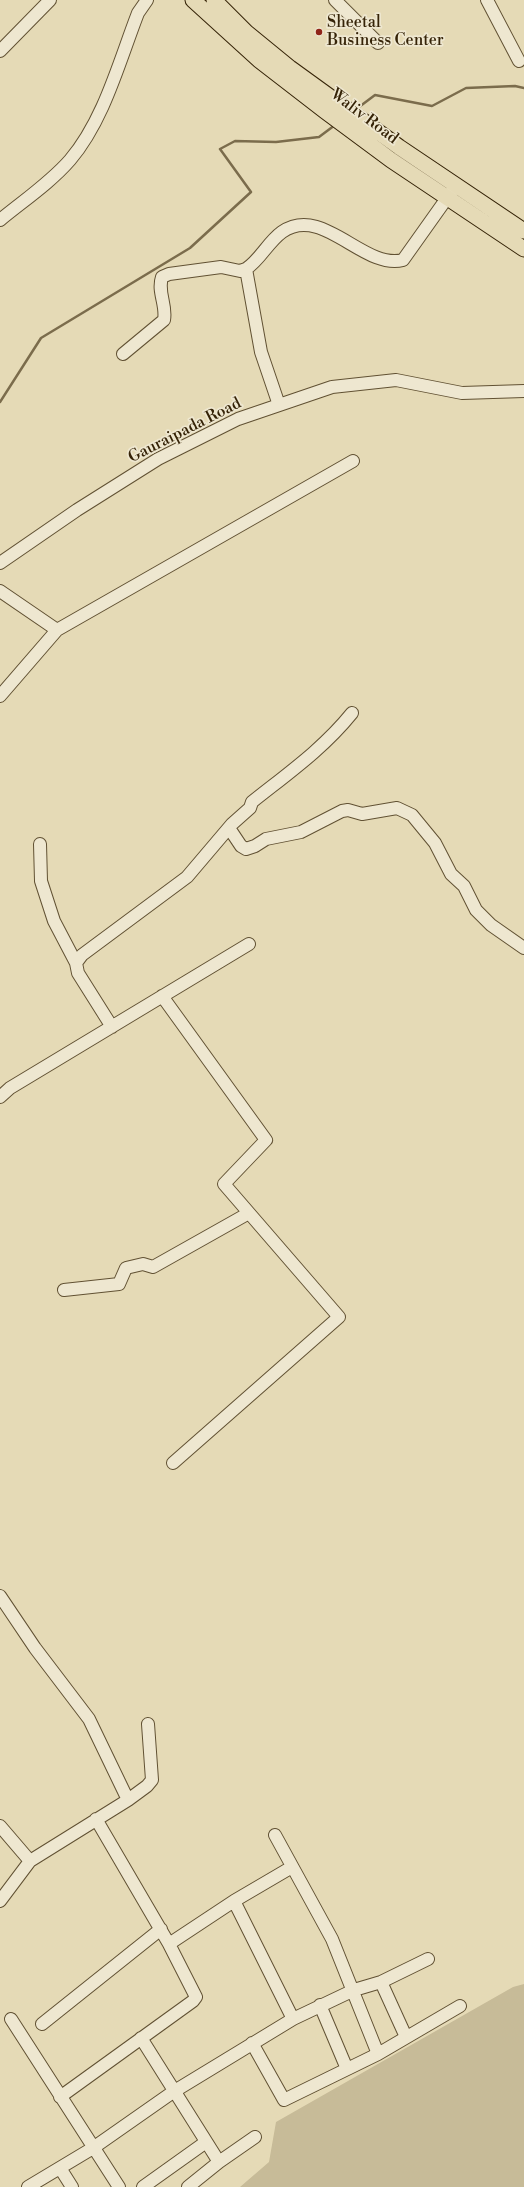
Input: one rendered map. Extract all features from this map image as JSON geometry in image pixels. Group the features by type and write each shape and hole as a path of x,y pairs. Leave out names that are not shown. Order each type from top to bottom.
{"main road":[{"name":"Waliv Road","path":"193,0 259,60 339,121 447,198 524,249"},
{"name":"Waliv Road","path":"214,0 246,32 284,63 456,185 524,231"}],"street":[{"path":"0,51 50,0"},
{"path":"0,220 59,172 82,145 100,111 138,13 147,0"},
{"path":"335,0 378,43"},
{"path":"487,0 519,61"},
{"path":"123,354 164,320 166,312 159,285 162,277 168,274 221,267 240,271 246,269 282,232 300,225 314,226 387,262 403,260 456,185"},
{"path":"246,269 261,352 279,405"},
{"name":"Gauraipada Road","path":"0,563 77,510 158,459 238,419 332,387 396,380 462,393 524,391"},
{"path":"0,696 57,630 353,461"},
{"path":"0,591 57,630"},
{"path":"76,963 82,955 187,877 229,828 250,808 252,802 317,751 337,731 352,712"},
{"path":"229,828 241,846 246,849 255,846 266,839 301,832 342,811 348,810 362,814 391,808 405,810 412,815 435,843 451,874 464,886 476,910 490,925 524,948"},
{"path":"40,844 41,881 54,921 76,963 78,973 112,1027"},
{"path":"0,1097 10,1088 249,944"},
{"path":"162,996 266,1140 224,1184 339,1317 173,1463"},
{"path":"64,1290 119,1284 126,1268 143,1264 153,1267 249,1213"},
{"path":"0,1596 39,1654 89,1719 128,1800"},
{"path":"0,1900 30,1861 128,1800 147,1786 152,1780 148,1724"},
{"path":"60,2097 196,1998 161,1929 96,1819"},
{"path":"0,1826 30,1861"},
{"path":"275,1835 332,1939 354,1990 378,2054"},
{"path":"169,1944 234,1901 292,1867"},
{"path":"234,1901 293,2019"},
{"path":"42,2024 161,1929"},
{"path":"28,2187 93,2148 173,2092 293,2019 354,1990 381,1982 428,1959"},
{"path":"381,1982 406,2037"},
{"path":"320,2005 347,2069"},
{"path":"252,2043 284,2100 378,2054 460,2006"},
{"path":"11,2020 119,2187"},
{"path":"141,2038 173,2092 219,2162"},
{"path":"188,2187 219,2162 255,2137"},
{"path":"143,2187 206,2142"},
{"path":"60,2168 72,2187"}],"shaded area":[{"path":"524,1984 524,2187 240,2187 269,2162 276,2122 513,1987"}],"waterway":[{"path":"355,110 375,95 432,106 466,88 515,86 524,88"},
{"path":"0,402 41,338 190,248 251,192 220,149 235,141 276,142 319,137 335,125"}],"place":[{"name":"Sheetal Business Center","path":"319,32"}]}
